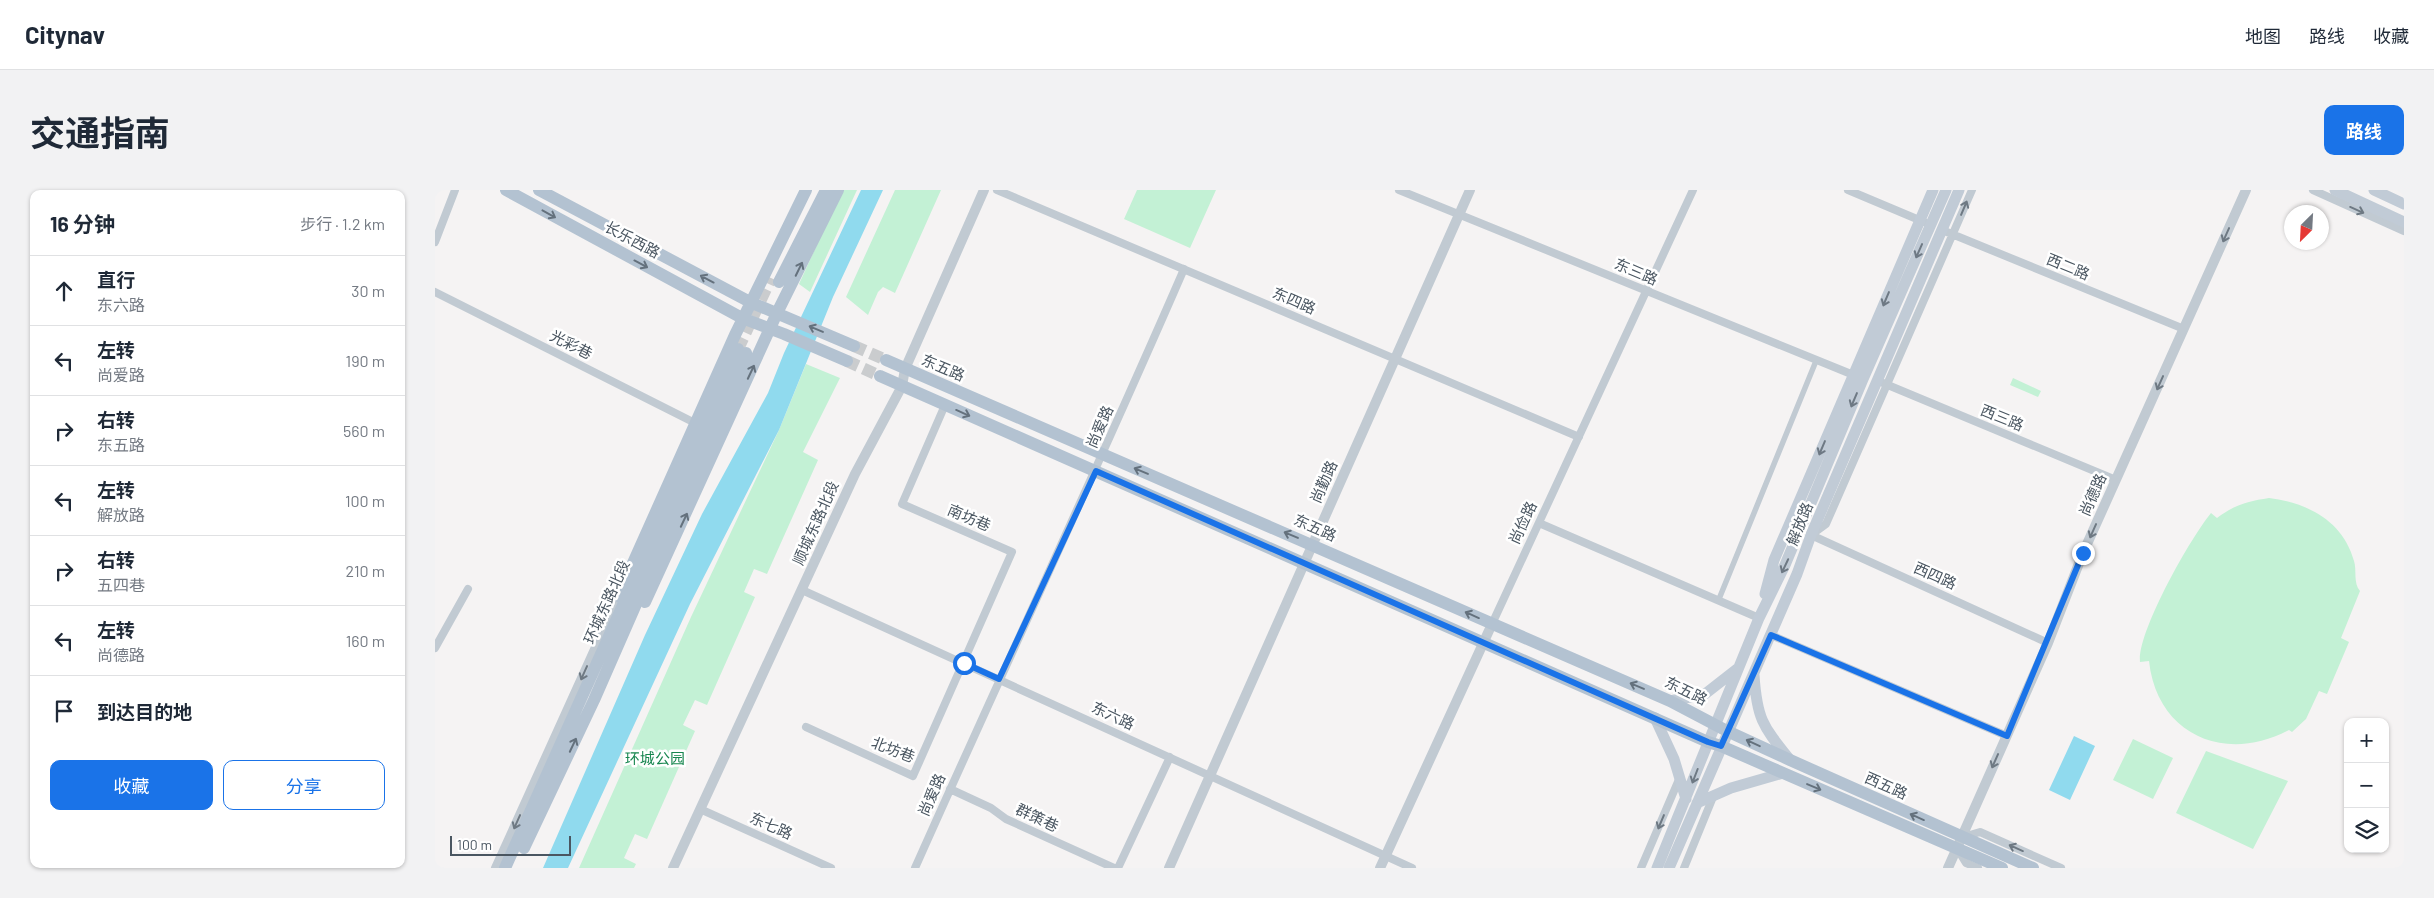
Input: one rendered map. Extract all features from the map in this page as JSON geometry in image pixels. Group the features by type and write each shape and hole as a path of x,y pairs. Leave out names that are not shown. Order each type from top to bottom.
{"main road":[{"name":"长乐西路","path":"506,190 742,318 771,328"},
{"name":"长乐西路","path":"539,190 750,302 777,313"},
{"path":"615,638 625,581 742,318 806,190"},
{"path":"816,190 775,280 826,190"},
{"path":"615,638 649,595 777,313 838,190"},
{"path":"1925,222 1933,190"},
{"name":"解放路","path":"1669,868 1692,801 1708,742 1738,667 1785,565 1858,377 1925,222 1945,190"},
{"name":"解放路","path":"1657,868 1721,746 1771,635 1811,535 1882,383 1941,230 1959,190"},
{"path":"2335,190 2404,222"},
{"path":"2374,190 2404,204"},
{"path":"777,313 854,346"},
{"path":"771,328 847,361"},
{"name":"环城东路北段","path":"515,868 742,351"},
{"name":"东五路","path":"886,360 1670,701 1727,731"},
{"path":"880,376 1708,742 1721,746"},
{"path":"1759,618 1774,560 1858,377"},
{"path":"1795,512 1810,504"},
{"name":"环城东路北段","path":"505,868 615,638"},
{"path":"1670,701 1705,694 1738,667"},
{"path":"1754,672 1758,711 1766,729 1790,760"},
{"path":"1655,718 1692,801 1713,797 1731,788 1783,773"},
{"name":"西五路","path":"1727,731 1959,842 2002,868"},
{"name":"西五路","path":"1721,746 1947,846 1959,842 2033,868"}],"street":[{"path":"435,242 455,190"},
{"name":"顺城东路北段","path":"673,868 855,474 902,386 905,369 984,190"},
{"name":"东四路","path":"997,190 1579,437"},
{"name":"东三路","path":"1399,190 1858,377"},
{"name":"尚勤路","path":"1169,868 1470,190"},
{"name":"尚俭路","path":"1380,868 1693,190"},
{"path":"1848,190 1925,222"},
{"path":"1882,383 1953,236 1972,190"},
{"name":"尚德路","path":"1948,868 2048,643 2083,553 2246,190"},
{"path":"2313,190 2404,231"},
{"name":"西二路","path":"1941,230 2184,329"},
{"name":"尚爱路","path":"915,868 999,679 1096,471 1184,269"},
{"name":"光彩巷","path":"435,292 695,423"},
{"path":"1719,599 1816,361"},
{"name":"西三路","path":"1882,383 2116,480"},
{"name":"南坊巷","path":"945,405 902,504 1012,552 964,663"},
{"path":"1539,523 1719,599 1759,618"},
{"name":"西四路","path":"1811,535 2048,643"},
{"path":"495,868 625,581"},
{"path":"435,648 468,589"},
{"name":"东六路","path":"802,590 1412,868"},
{"path":"1771,635 2007,736"},
{"name":"北坊巷","path":"806,727 913,776 964,663"},
{"path":"1118,868 1169,757"},
{"path":"1641,868 1680,777"},
{"name":"群策巷","path":"950,789 991,808 1006,818 1114,868"},
{"path":"1684,868 1713,797"},
{"name":"东七路","path":"699,809 831,868"},
{"path":"1978,868 1966,863 1959,842 1980,832 2061,868"}],"green space":[{"path":"842,190 857,190 810,292 799,284"},
{"path":"895,190 941,190 895,293 883,287 878,292 868,315 846,297"},
{"path":"1137,190 1216,190 1190,248 1124,219"},
{"name":"环城公园","path":"806,364 840,378 803,452 818,460 767,574 754,569 744,592 755,597 707,705 695,700 683,725 695,731 647,839 635,834 624,858 636,864 634,868 579,868 691,617 779,430"},
{"path":"2013,378 2041,391 2038,397 2010,385"},
{"path":"2269,498 2297,504 2322,516 2333,525 2349,547 2360,591 2341,638 2349,642 2327,694 2319,691 2306,719 2292,732 2289,730 2265,740 2241,744 2219,743 2198,736 2180,724 2165,708 2155,687 2149,661 2140,662 2141,648 2147,629 2167,585 2191,542 2211,513 2217,518 2242,504"},
{"path":"2133,739 2173,758 2153,799 2113,780"},
{"path":"2206,751 2288,781 2253,849 2176,813"}],"water":[{"path":"861,190 883,190 833,297 779,430 690,604 568,868 543,868 645,635 702,514 768,393 784,353"},
{"path":"2074,736 2095,746 2070,800 2049,790"}],"tunnel":[{"path":"738,349 771,278"},
{"path":"854,346 886,360"},
{"path":"847,361 880,376"}],"route":[{"path":"964,663 999,679 1096,471 1708,742 1721,746 1771,635 2007,736 2048,643 2083,553"}]}
